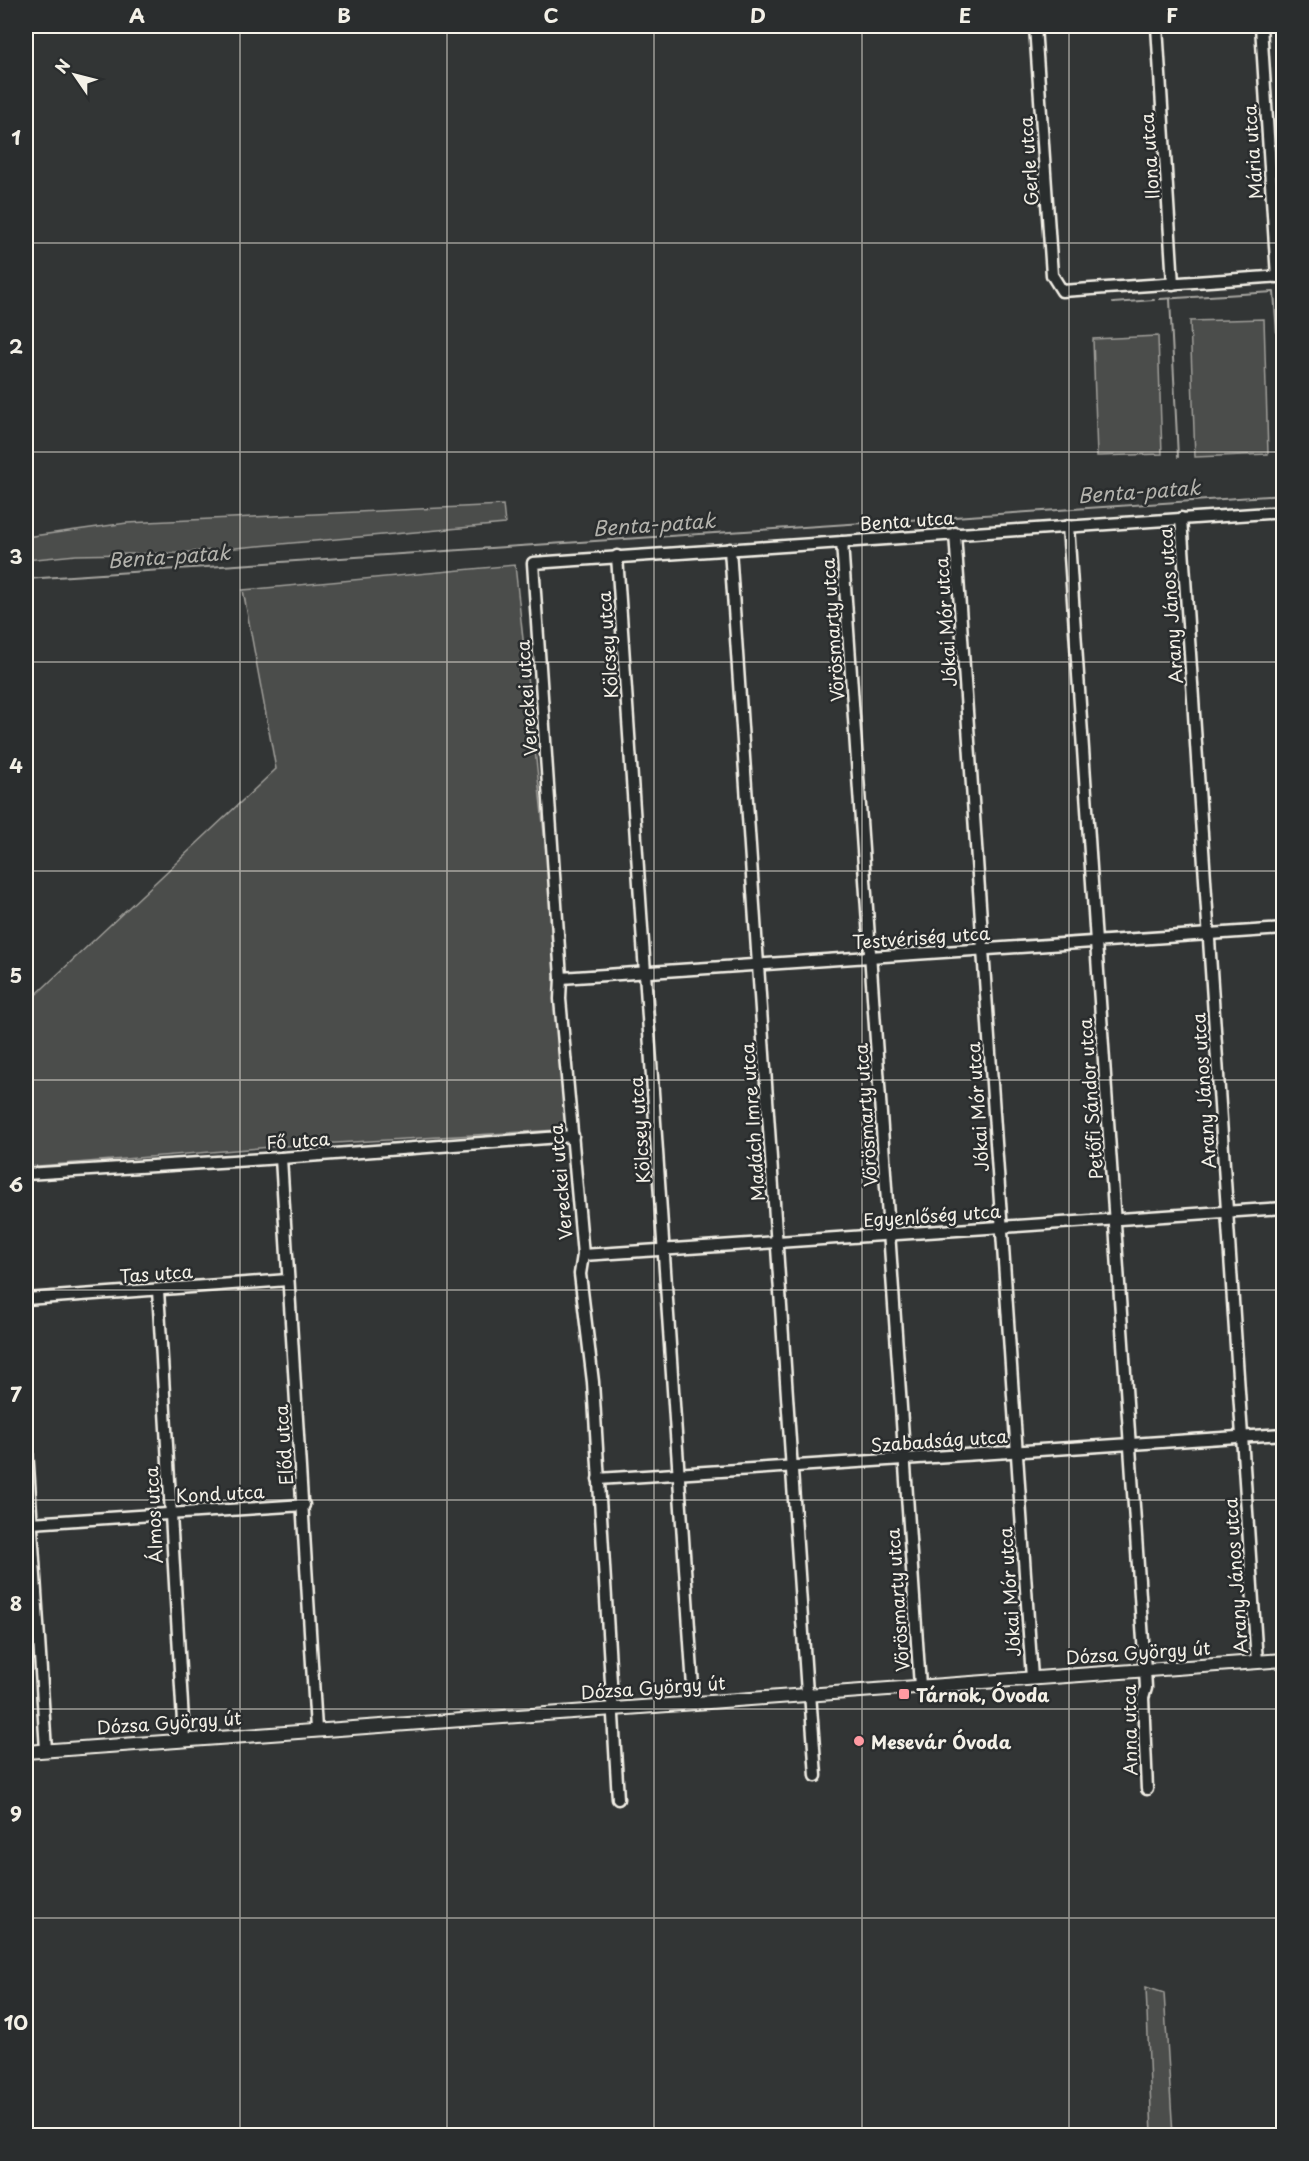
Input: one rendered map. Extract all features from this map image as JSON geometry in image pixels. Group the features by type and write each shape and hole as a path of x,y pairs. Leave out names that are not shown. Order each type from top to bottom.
{"street":[{"name":"Gerle utca","path":"1035,26 1053,275 1062,291 1173,284"},
{"name":"Ilona utca","path":"1157,26 1173,284"},
{"name":"Mária utca","path":"1261,26 1280,277"},
{"path":"1173,284 1280,277"},
{"name":"Benta utca","path":"533,562 1284,512"},
{"name":"Arany János utca","path":"1181,518 1257,1662"},
{"name":"Petőfi Sándor utca","path":"1068,526 1145,1670"},
{"name":"Jókai Mór utca","path":"955,533 1032,1678"},
{"name":"Vörösmarty utca","path":"842,542 920,1686"},
{"name":"Madách Imre utca","path":"730,549 808,1693 816,1776"},
{"name":"Kölcsey utca","path":"617,556 694,1702"},
{"name":"Vereckei utca","path":"533,562 561,978 560,999 583,1255 580,1274 592,1370 603,1574 612,1668 611,1709 618,1799"},
{"name":"Testvériség utca","path":"561,978 1284,929"},
{"name":"Fő utca","path":"26,1174 573,1136"},
{"name":"Előd utca","path":"281,1158 316,1729"},
{"name":"Egyenlőség utca","path":"583,1255 1284,1208"},
{"name":"Tas utca","path":"26,1299 288,1280"},
{"name":"Álmos utca","path":"158,1290 169,1513 184,1739"},
{"path":"26,1434 46,1750"},
{"name":"Szabadság utca","path":"598,1479 1284,1434"},
{"name":"Kond utca","path":"31,1523 304,1505"},
{"name":"Dózsa György út","path":"26,1752 808,1693 1284,1660"},
{"name":"Anna utca","path":"1145,1670 1146,1688 1143,1698 1147,1789"}],"shaded area":[{"path":"1264,319 1268,454 1195,457 1190,321"},
{"path":"1158,336 1162,454 1097,456 1093,339"},
{"path":"503,505 505,524 180,553 76,555 26,560 26,537 127,523"},
{"path":"515,565 576,1129 283,1146 26,1167 26,1004 276,769 243,590"},
{"path":"1146,1987 1164,1993 1173,2135 1152,2135"}],"waterway":[{"path":"1160,299 1274,292 1284,432"},
{"path":"1170,299 1178,457"},
{"path":"1113,303 1154,300"},
{"name":"Benta-patak","path":"26,579 1284,495"}],"place":[{"name":"Tárnok, Óvoda","path":"904,1694"},
{"name":"Mesevár Óvoda","path":"859,1741"}]}
